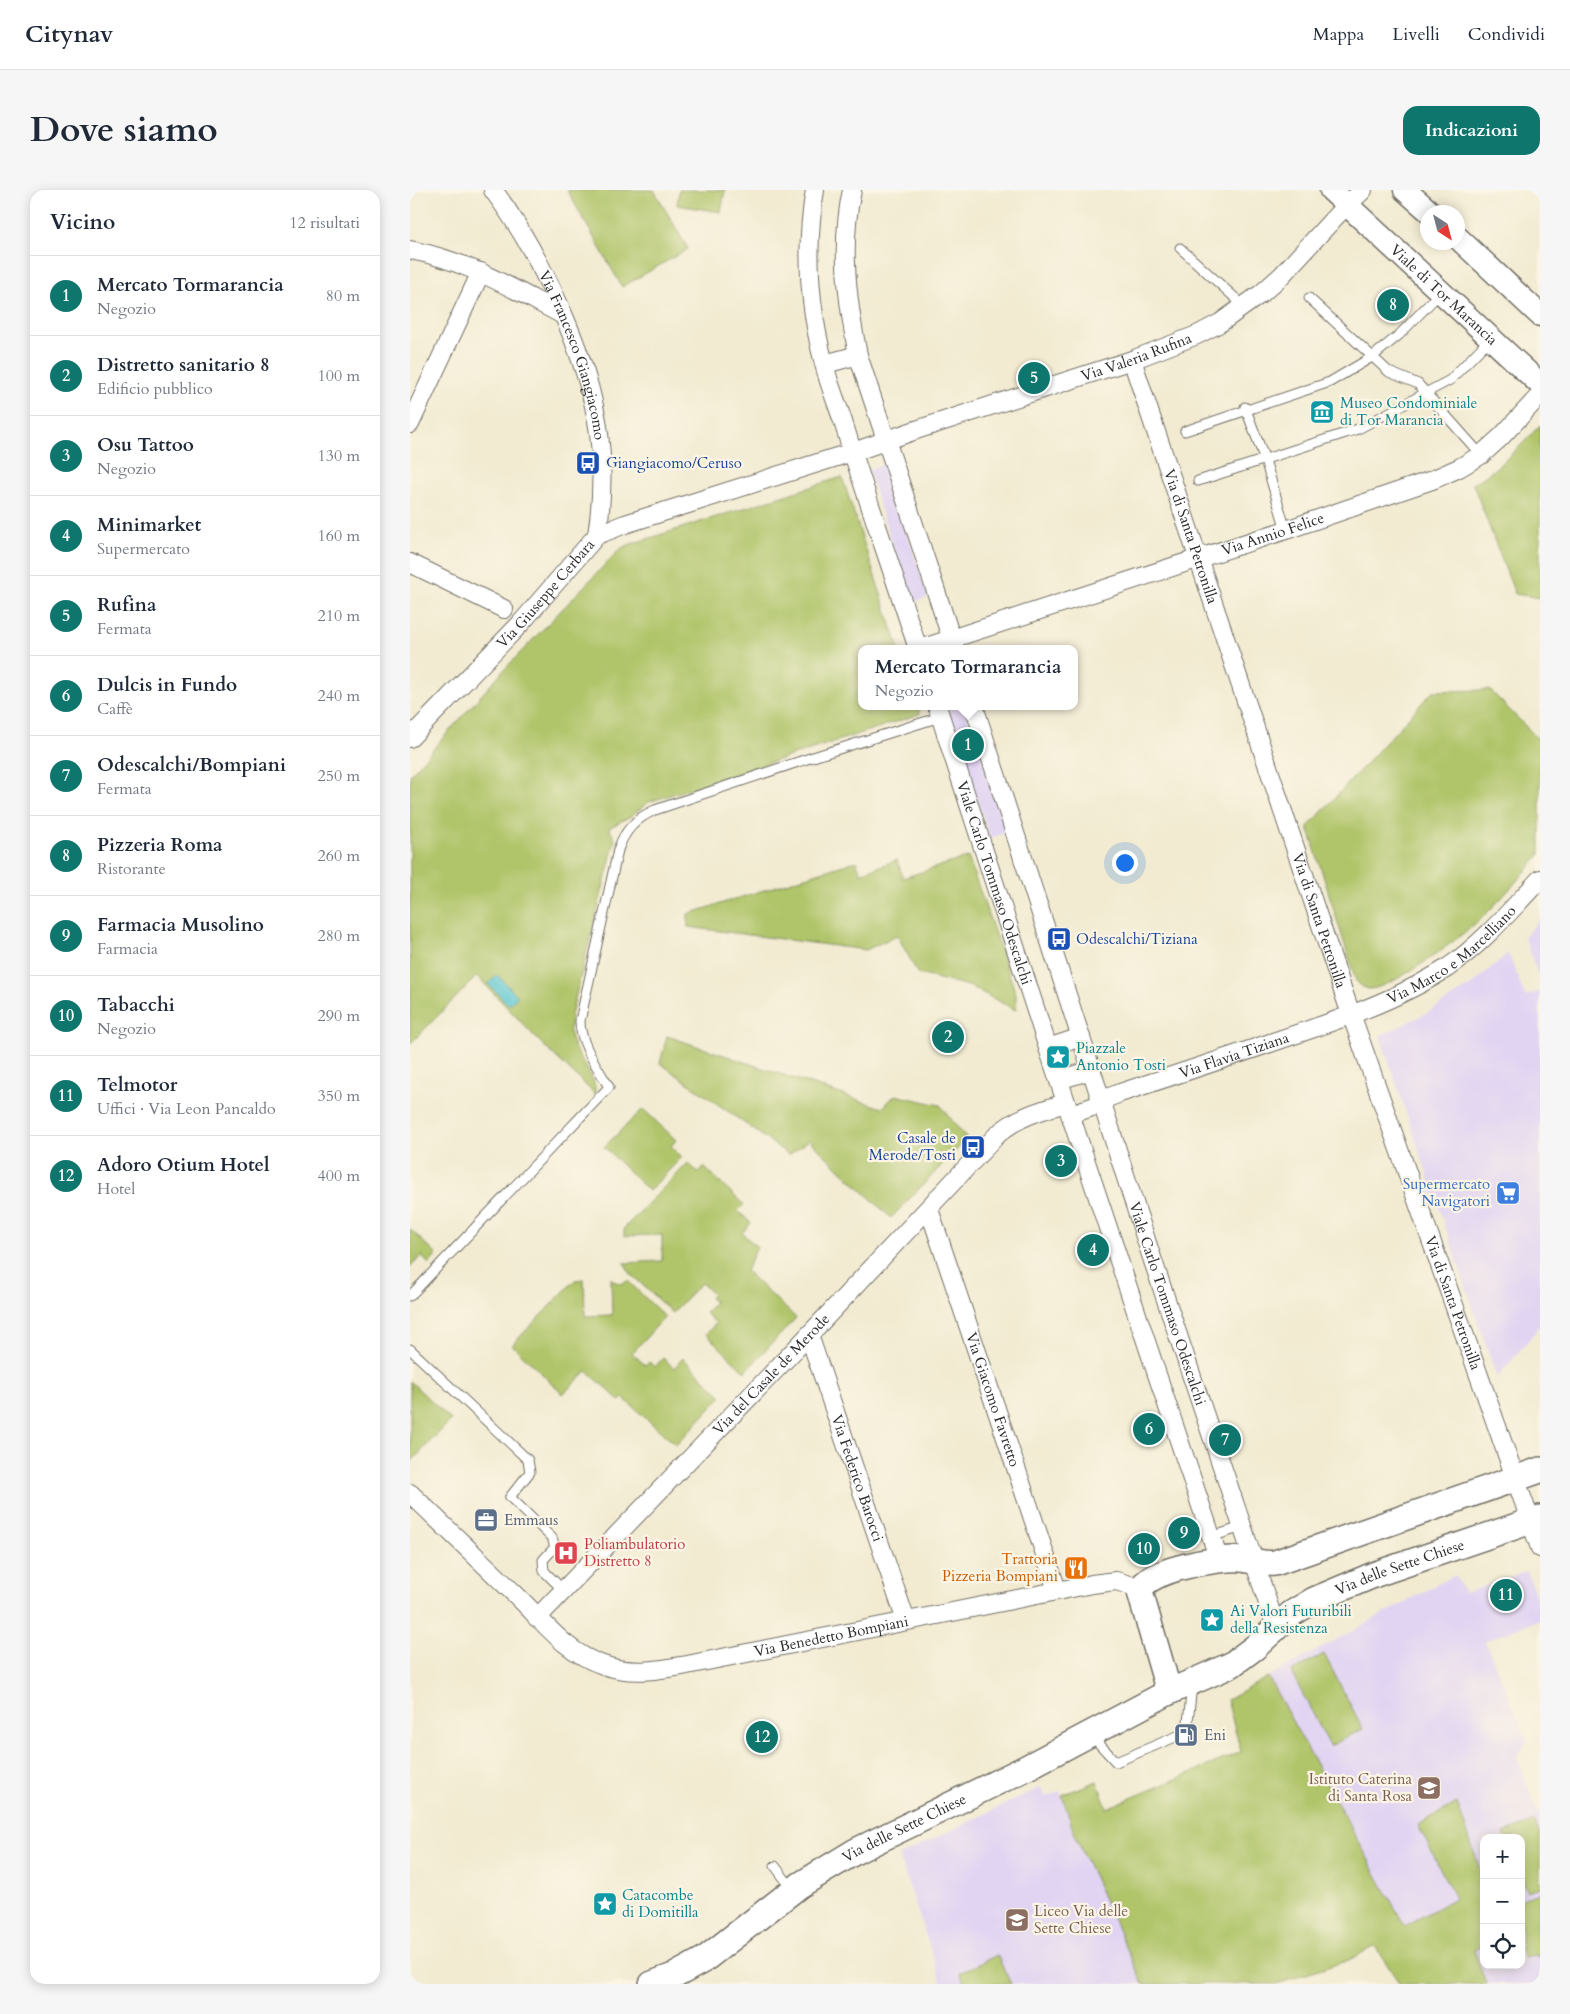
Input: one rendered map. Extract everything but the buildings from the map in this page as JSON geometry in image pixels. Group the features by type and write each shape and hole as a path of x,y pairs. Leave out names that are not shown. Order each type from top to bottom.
{"main road":[{"path":"1169,1692 1140,1588 1148,1580 1160,1574 1218,1560 1240,1558 1264,1564 1275,1563 1540,1470"},
{"name":"Via delle Sette Chiese","path":"652,1984 683,1971 714,1953 793,1890 822,1871 884,1836 993,1785 1169,1692 1224,1669 1242,1658 1302,1606 1340,1588 1535,1520"}],"street":[{"name":"Via Francesco Giangiacomo","path":"493,190 527,242 563,315 587,382 598,428 600,515 597,535"},
{"path":"815,190 811,215 809,270 814,314 825,364 852,453 918,645"},
{"path":"852,190 846,226 845,266 851,319 858,355 953,644"},
{"name":"Viale di Tor Marancia","path":"1331,190 1355,198 1440,292 1540,384"},
{"path":"1405,190 1422,205"},
{"name":"Via Valeria Rufina","path":"886,441 1132,360 1197,335 1220,323 1244,306 1280,276 1355,198"},
{"path":"1465,245 1540,315"},
{"path":"410,250 446,258 481,272 563,315"},
{"path":"410,424 481,272"},
{"path":"825,364 858,355"},
{"name":"Via di Santa Petronilla","path":"1132,360 1351,1014 1516,1479"},
{"name":"Via Annio Felice","path":"953,644 1197,558 1432,480 1459,468 1481,454 1501,437 1540,395"},
{"path":"852,453 886,441"},
{"name":"Via Giuseppe Cerbara","path":"410,738 520,623 597,535 625,524 852,453"},
{"path":"410,562 504,609"},
{"path":"975,710 1092,1070 1109,1097 1096,1106 1068,1108"},
{"name":"Viale Carlo Tommaso Odescalchi","path":"939,711 1048,1048"},
{"name":"Via Marco e Marcelliano","path":"1351,1014 1411,988 1448,967 1488,934 1540,879"},
{"name":"Via Flavia Tiziana","path":"1109,1097 1351,1014"},
{"path":"1081,1037 1048,1048 1218,1560"},
{"path":"1059,1080 1092,1070"},
{"name":"Viale Carlo Tommaso Odescalchi","path":"1109,1097 1253,1562 1276,1627"},
{"name":"Via del Casale de Merode","path":"537,1618 564,1592 1002,1130 1025,1117 1068,1108"},
{"name":"Via Giacomo Favretto","path":"929,1208 1057,1590"},
{"name":"Via Federico Barocci","path":"808,1335 906,1621"},
{"path":"1516,1479 1535,1520 1540,1548"},
{"name":"Via Benedetto Bompiani","path":"410,1493 566,1646 591,1660 616,1669 639,1672 686,1665 1057,1590 1116,1582 1140,1588"}],"lane":[{"path":"1180,248 1244,306"},
{"path":"1185,431 1246,408 1330,382 1372,356 1399,334 1440,292"},
{"path":"1309,298 1389,372 1418,384 1481,454"},
{"path":"1198,481 1358,429 1450,380 1490,338"},
{"path":"1246,408 1286,530"},
{"path":"410,1296 609,1087 580,1031 580,1021 618,850 625,832 646,814 655,810 801,761 939,711"},
{"path":"410,1349 528,1460 530,1472 510,1497 552,1538 555,1546 543,1560 544,1571 564,1592"},
{"path":"1211,1537 1242,1527"},
{"path":"1091,1734 1116,1762 1187,1732 1192,1683"},
{"path":"775,1866 793,1890"}],"shaded area":[{"path":"884,464 928,597 912,603 868,470"},
{"path":"947,710 965,710 1007,832 990,838"},
{"path":"1540,919 1540,980 1524,937"},
{"path":"1508,953 1525,996 1540,991 1540,1326 1497,1378 1380,1036 1427,1013 1473,984"},
{"name":"Istituto Caterina di Santa Rosa","path":"1527,1571 1540,1608 1540,1620 1485,1641 1527,1740 1517,1757 1540,1819 1540,1984 1400,1984 1404,1926 1268,1677 1455,1575 1465,1593"},
{"name":"Liceo Via delle Sette Chiese","path":"1041,1787 1045,1797 1060,1791 1075,1836 1143,1984 942,1984 899,1856"}],"green space":[{"path":"567,190 654,190 688,249 622,287"},
{"path":"679,190 725,190 721,212 677,205"},
{"path":"1540,425 1540,598 1515,594 1473,484 1508,457"},
{"path":"842,477 898,645 858,645 858,710 919,710 920,714 649,802 631,816 609,828 615,840 571,1015 570,1029 572,1042 589,1072 596,1095 541,1043 477,976 410,1044 410,775 501,673 620,549"},
{"path":"1490,690 1540,741 1540,855 1485,915 1447,946 1395,980 1380,987 1365,988 1356,981 1308,827 1433,691"},
{"path":"968,857 1016,994 1016,1010 969,986 918,974 897,935 866,950 688,927 688,914 856,861 861,873 897,860 903,878"},
{"path":"667,1036 882,1108 895,1095 940,1105 967,1139 891,1218 809,1140 789,1155 660,1063"},
{"path":"643,1109 676,1140 671,1146 682,1157 649,1191 604,1147"},
{"path":"688,1163 698,1172 704,1167 744,1205 738,1211 751,1223 742,1233 757,1247 746,1271 796,1318 745,1372 706,1334 716,1323 705,1313 715,1302 710,1298 713,1294 701,1283 672,1313 631,1274 624,1263 662,1261 662,1235 624,1236 624,1228"},
{"path":"410,1229 437,1255 429,1264 421,1256 410,1268"},
{"path":"611,1278 621,1284 628,1281 665,1317 632,1353 645,1365 649,1362 655,1367 663,1358 674,1368 683,1358 722,1396 676,1445 623,1398 620,1401 587,1371 563,1394 512,1345 575,1280 584,1279 585,1316 612,1315"},
{"path":"410,1381 451,1420 410,1463"},
{"path":"1324,1654 1363,1729 1330,1746 1291,1672"},
{"path":"1268,1677 1405,1926 1455,1898 1418,1825 1457,1803 1480,1869 1480,1947 1474,1950 1486,1984 1400,1984 1375,1946 1349,1960 1277,1984 1143,1984 1075,1836 1062,1795 1097,1781 1107,1808 1241,1752 1227,1700"},
{"path":"1534,1821 1540,1836 1540,1887 1528,1892 1525,1885 1525,1834 1504,1833"},
{"path":"1540,1893 1540,1960 1537,1955 1525,1958 1525,1898"},
{"path":"997,1955 1011,1984 965,1984 960,1973"}],"water":[{"path":"497,975 518,996 509,1005 488,984"}],"place":[{"name":"Pizzeria Roma","path":"1393,305"},
{"name":"Rufina","path":"1034,378"},
{"name":"Museo Condominiale di Tor Marancia","path":"1322,412"},
{"name":"Giangiacomo/Ceruso","path":"588,463"},
{"name":"Mercato Tormarancia","path":"968,745"},
{"name":"Odescalchi/Tiziana","path":"1059,939"},
{"name":"Distretto sanitario 8","path":"948,1037"},
{"name":"Piazzale Antonio Tosti","path":"1058,1057"},
{"name":"Casale de Merode/Tosti","path":"973,1147"},
{"name":"Osu Tattoo","path":"1061,1161"},
{"name":"Supermercato Navigatori","path":"1508,1193"},
{"name":"Minimarket","path":"1093,1250"},
{"name":"Dulcis in Fundo","path":"1149,1429"},
{"name":"Odescalchi/Bompiani","path":"1225,1440"},
{"name":"Emmaus","path":"486,1520"},
{"name":"Farmacia Musolino","path":"1184,1533"},
{"name":"Tabacchi","path":"1144,1549"},
{"name":"Poliambulatorio Distretto 8","path":"566,1553"},
{"name":"Trattoria Pizzeria Bompiani","path":"1076,1568"},
{"name":"Telmotor","path":"1506,1595"},
{"name":"Ai Valori Futuribili della Resistenza","path":"1212,1620"},
{"name":"Eni","path":"1186,1735"},
{"name":"Adoro Otium Hotel","path":"762,1737"},
{"name":"Istituto Caterina di Santa Rosa","path":"1429,1788"},
{"name":"Catacombe di Domitilla","path":"605,1904"},
{"name":"Liceo Via delle Sette Chiese","path":"1017,1920"}]}
